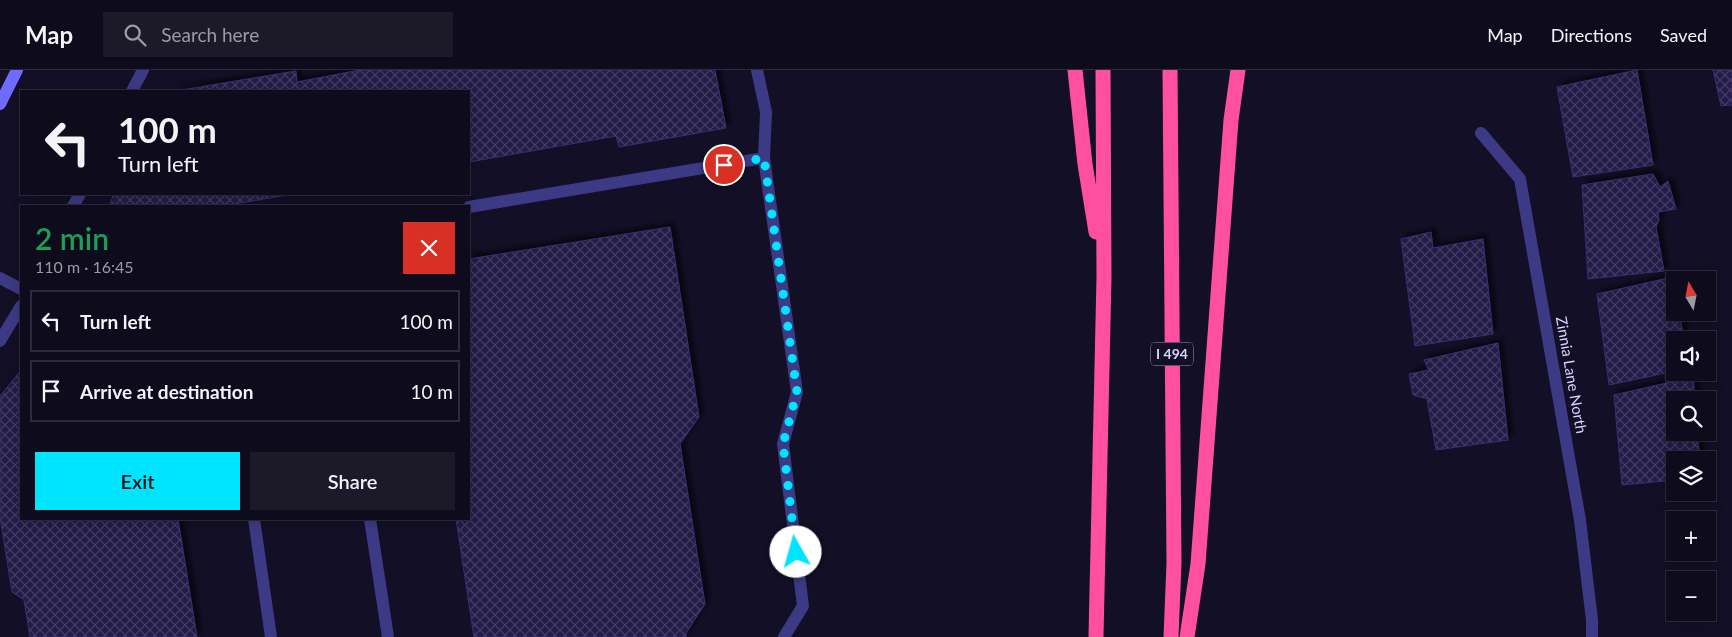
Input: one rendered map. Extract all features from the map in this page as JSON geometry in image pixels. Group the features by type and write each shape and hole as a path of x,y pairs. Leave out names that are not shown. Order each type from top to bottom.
{"highway":[{"path":"1075,70 1085,164 1104,277"},
{"path":"1096,637 1104,277 1103,70"},
{"name":"I 494","path":"1170,70 1174,563 1171,637"},
{"path":"1187,637 1199,554 1231,129 1238,70"}],"street":[{"path":"0,104 17,70"},
{"path":"133,90 144,70"},
{"path":"757,70 766,112 764,158 797,392 783,444 803,606 784,637"},
{"name":"Zinnia Lane North","path":"1481,133 1520,179 1580,520 1592,620 1592,637"},
{"path":"470,207 764,158"},
{"path":"0,278 20,288"},
{"path":"0,341 20,308"},
{"path":"254,520 271,637"},
{"path":"370,520 388,637"}],"building":[{"path":"360,70 715,70 726,128 619,147 616,136 470,162 470,90 182,90 296,71 297,82"},
{"path":"1637,70 1653,165 1573,177 1557,87"},
{"path":"1713,70 1732,70 1732,105 1721,106"},
{"path":"1653,174 1660,187 1668,181 1676,209 1658,212 1659,220 1656,227 1664,271 1588,279 1582,185"},
{"path":"114,195 287,195 229,205 109,205"},
{"path":"670,227 699,417 680,444 705,604 686,633 686,637 474,637 456,520 470,520 470,259"},
{"path":"1431,232 1433,248 1483,239 1493,334 1415,346 1401,239"},
{"path":"1666,279 1666,321 1681,321 1682,331 1666,331 1666,373 1609,385 1597,294"},
{"path":"1498,343 1508,440 1436,450 1427,399 1413,395 1409,374 1429,370 1424,360"},
{"path":"20,371 20,520 178,520 197,637 30,637 24,600 12,592 0,517 0,396"},
{"path":"1675,381 1693,381 1694,391 1666,391 1666,441 1698,441 1699,451 1666,451 1666,481 1622,485 1614,395"}],"route":[{"path":"724,165 764,158 797,392 783,444 796,552"}]}
